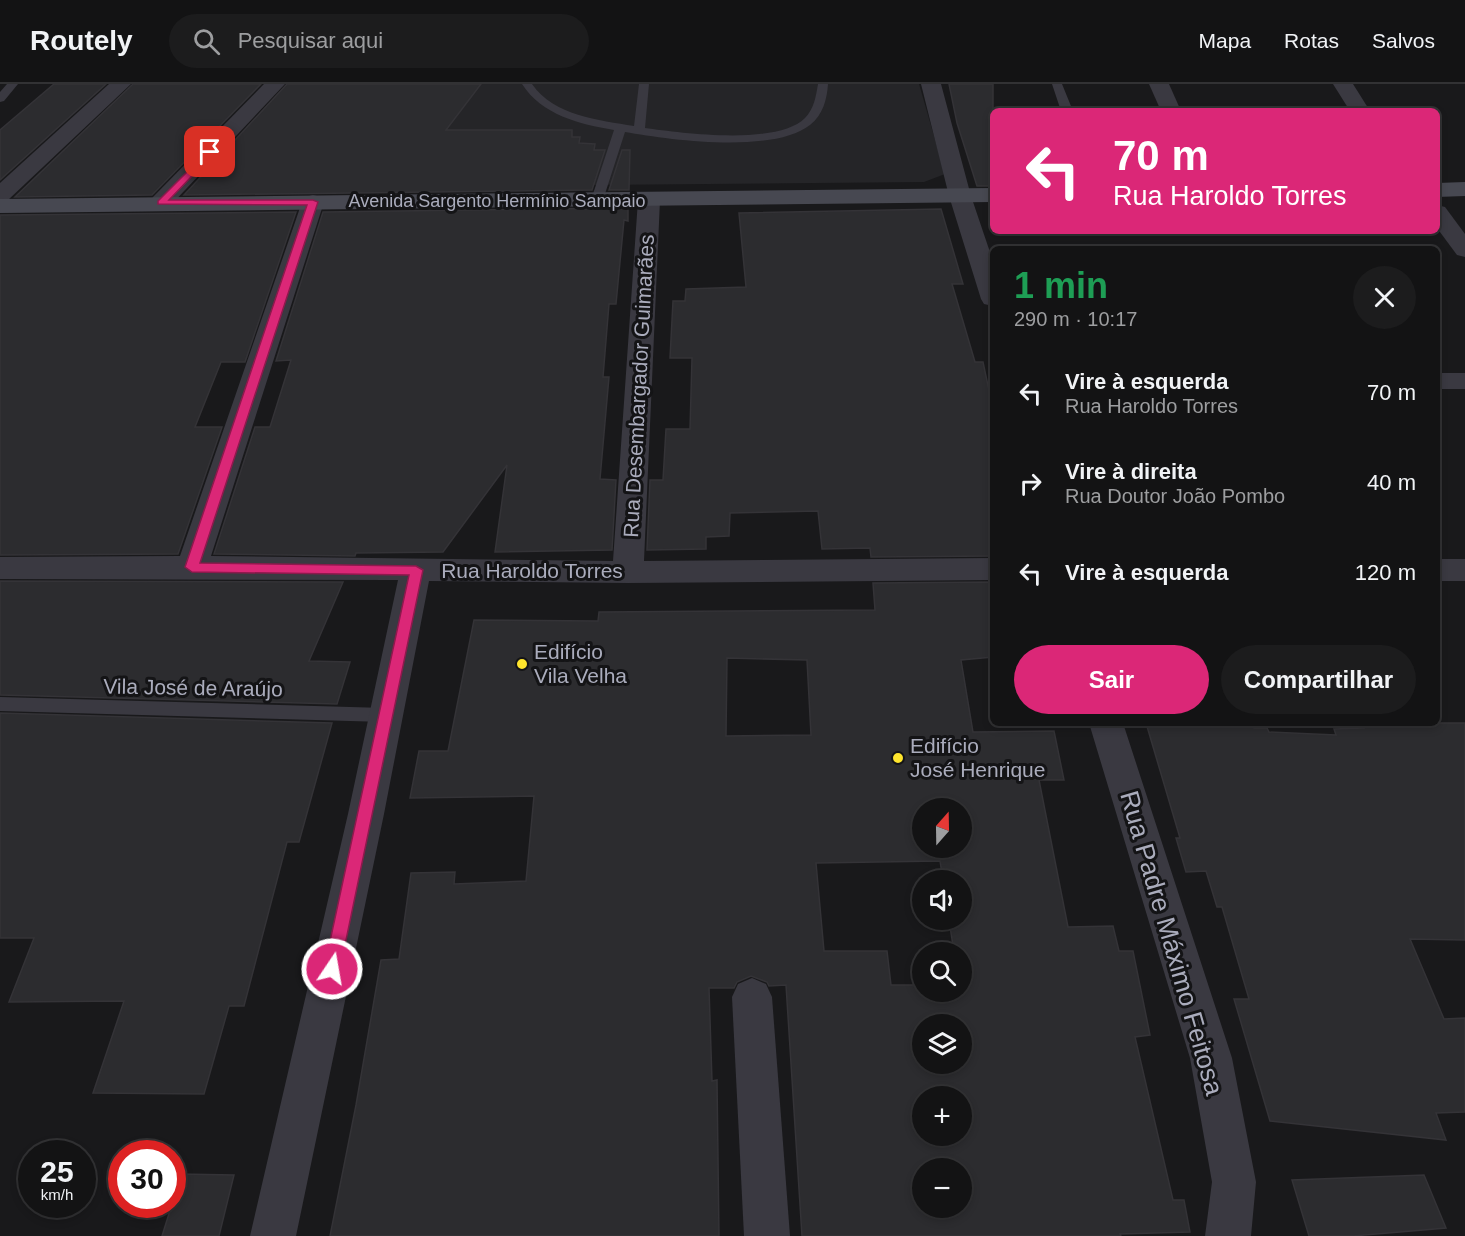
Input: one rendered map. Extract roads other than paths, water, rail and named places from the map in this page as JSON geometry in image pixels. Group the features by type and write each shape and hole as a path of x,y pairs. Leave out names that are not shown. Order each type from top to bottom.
{"main road":[{"path":"1440,190 1465,189"},
{"name":"Avenida Sargento Hermínio Sampaio","path":"0,206 161,202 649,200 990,195"}],"street":[{"path":"0,195 121,84"},
{"path":"161,202 275,84"},
{"path":"931,84 960,195 990,290"},
{"path":"1159,84 1170,108"},
{"path":"1342,84 1358,108"},
{"name":"Rua Desembargador Guimarães","path":"628,572 649,200"},
{"path":"192,567 313,202"},
{"path":"1440,216 1465,250"},
{"path":"1440,381 1465,381"},
{"name":"Rua Haroldo Torres","path":"0,568 192,567 628,572 990,569"},
{"path":"273,1236 364,825 416,570"},
{"path":"1440,570 1465,570"},
{"name":"Rua Padre Máximo Feitosa","path":"1107,726 1211,1058 1234,1182 1228,1236"},
{"path":"752,997 767,1236"}],"lane":[{"path":"0,99 13,84"},
{"path":"527,84 533,94 558,111 620,129 736,138 777,135 804,125 820,105 823,84"},
{"path":"639,131 644,84"},
{"path":"1057,84 1066,108"},
{"path":"597,200 620,129"},
{"name":"Vila José de Araújo","path":"0,704 386,715"}],"place":[{"name":"Edifício Vila Velha","path":"522,664"},
{"name":"Edifício José Henrique","path":"898,758"}]}
